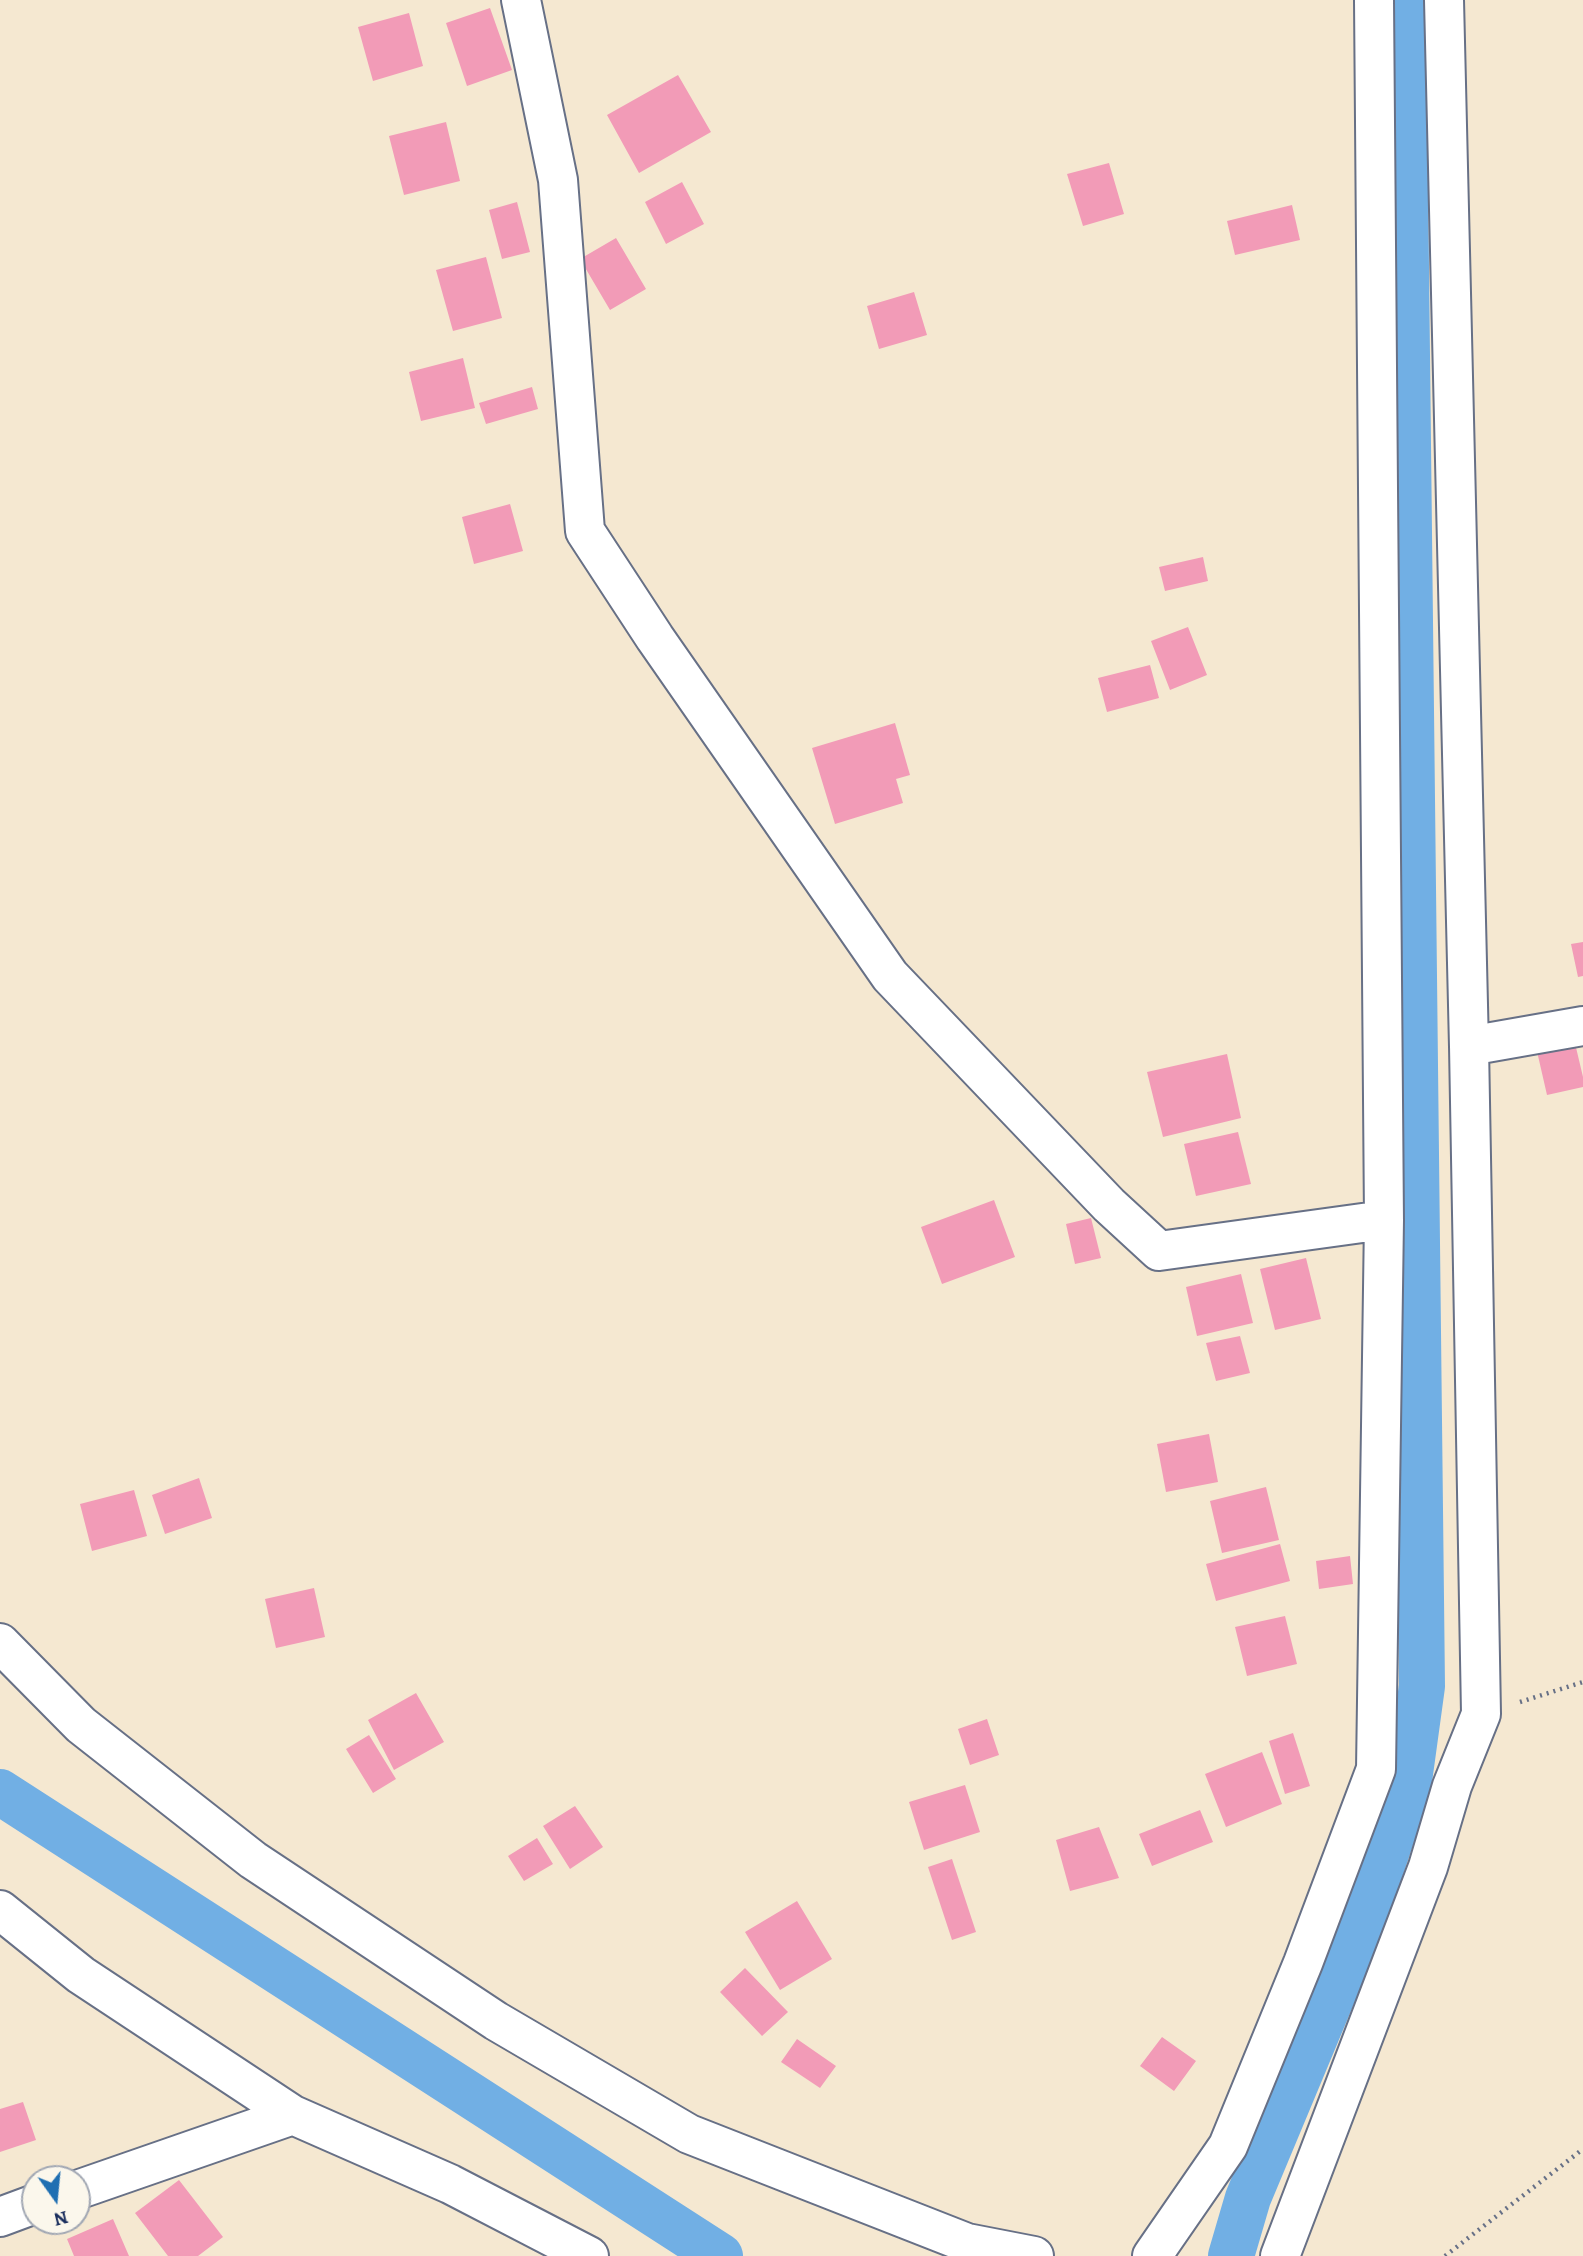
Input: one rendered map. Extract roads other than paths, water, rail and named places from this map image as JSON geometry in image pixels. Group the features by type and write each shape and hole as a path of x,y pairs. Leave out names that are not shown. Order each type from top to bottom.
{"street":[{"path":"521,0 558,180 585,531 655,638 890,976 1110,1205 1159,1251 1384,1220"},
{"path":"1152,2256 1228,2146 1303,1964 1377,1769 1384,1220 1374,0"},
{"path":"1280,2256 1429,1867 1452,1786 1481,1714 1469,1046 1444,0"},
{"path":"1469,1046 1583,1026"},
{"path":"0,1643 81,1725 253,1860 496,2021 689,2134 967,2243 1034,2256"},
{"path":"0,1910 81,1975 293,2115 450,2184 589,2256"},
{"path":"91,2185 293,2115"},
{"path":"0,2217 21,2209"}],"waterway":[{"path":"1231,2256 1248,2198 1362,1925 1408,1788 1422,1686 1403,0"},
{"path":"0,1792 720,2256"}]}
